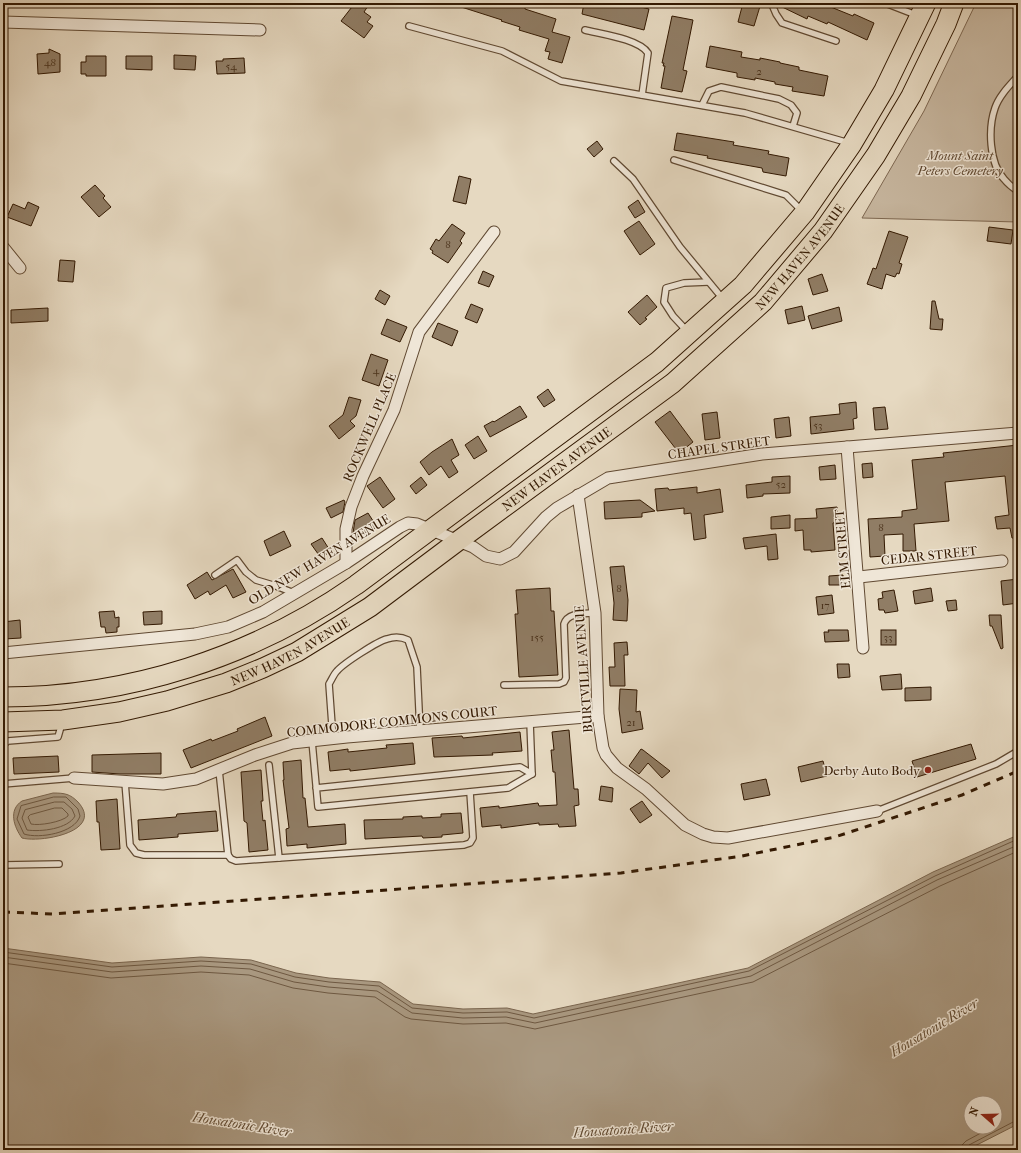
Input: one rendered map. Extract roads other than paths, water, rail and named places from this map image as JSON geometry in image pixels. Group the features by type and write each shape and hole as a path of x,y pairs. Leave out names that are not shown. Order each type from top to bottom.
{"highway":[{"name":"NEW HAVEN AVENUE","path":"6,723 63,720 119,712 167,701 226,683 297,652 370,608 673,382 763,302 823,231 876,155 911,96 946,24 954,3"},
{"name":"NEW HAVEN AVENUE","path":"3,697 41,696 83,692 142,680 216,659 287,628 327,605 433,529 657,362 743,284 804,213 852,144 884,90 923,10"}],"street":[{"path":"3,22 260,30"},
{"name":"ROCKWELL PLACE","path":"346,563 346,529 350,507 394,410 419,332 494,232"},
{"path":"3,247 20,268"},
{"name":"CHAPEL STREET","path":"458,541 473,547 486,556 492,558 500,559 508,556 522,545 546,517 557,508 608,478 762,454 1018,434"},
{"name":"ELM STREET","path":"847,447 863,648"},
{"name":"BURTVILLE AVENUE","path":"578,495 595,613 598,716 603,748 611,762 646,789 685,825 713,837 728,838 877,811"},
{"name":"OLD NEW HAVEN AVENUE","path":"3,653 202,632 228,627 263,612 346,563 408,523 433,529 458,541"},
{"name":"CEDAR STREET","path":"858,577 1002,561"},
{"name":"COMMODORE COMMONS COURT","path":"74,778 163,784 196,779 255,755 292,743 598,716"}],"lane":[{"path":"774,3 776,14 782,23 836,41"},
{"path":"885,3 923,10"},
{"path":"409,26 502,51 561,82 745,113 852,144"},
{"path":"585,30 634,43 646,50 648,53 642,95"},
{"path":"1018,76 1002,94 995,108 991,130 991,147 996,164 1003,178 1018,191"},
{"path":"702,105 709,91 722,87 779,99 791,105 797,113 793,126"},
{"path":"674,160 786,195 804,213"},
{"path":"614,161 633,179 664,225 724,301"},
{"path":"689,333 673,316 664,302 666,288 684,283 708,282"},
{"path":"215,575 237,560 246,572 256,580 294,593"},
{"path":"504,685 559,684 564,682 566,678 565,621 572,615 595,613"},
{"path":"333,739 329,684 338,670 351,659 387,639 402,637 408,640 417,667 420,731"},
{"path":"3,745 8,741 58,737 63,720"},
{"path":"530,722 532,774"},
{"path":"312,741 318,807 508,788 532,774"},
{"path":"877,811 996,764 1018,752"},
{"path":"269,765 279,858"},
{"path":"316,788 520,767 532,774"},
{"path":"219,770 228,855"},
{"path":"3,784 74,778"},
{"path":"125,782 130,846 136,853 144,855 228,855 236,861 464,845 470,843 473,838 470,792"},
{"path":"3,865 59,864"}],"water":[{"path":"53,793 67,794 75,799 84,812 83,821 77,828 55,837 42,839 22,838 15,824 15,809 22,801"},
{"name":"Housatonic River","path":"1018,835 1018,1124 1003,1132 1003,1095 963,1095 963,1135 996,1135 967,1150 3,1150 3,948 112,963 201,957 251,960 296,973 329,978 380,982 413,1004 463,1009 507,1008 533,1014 748,968 933,872"}],"railway":[{"path":"3,912 53,914 621,873 742,856 835,837 962,795 1018,771"}],"place":[{"name":"Derby Auto Body","path":"928,770"}],"park label":[{"name":"Mount Saint Peters Cemetery","path":"960,162"}]}
